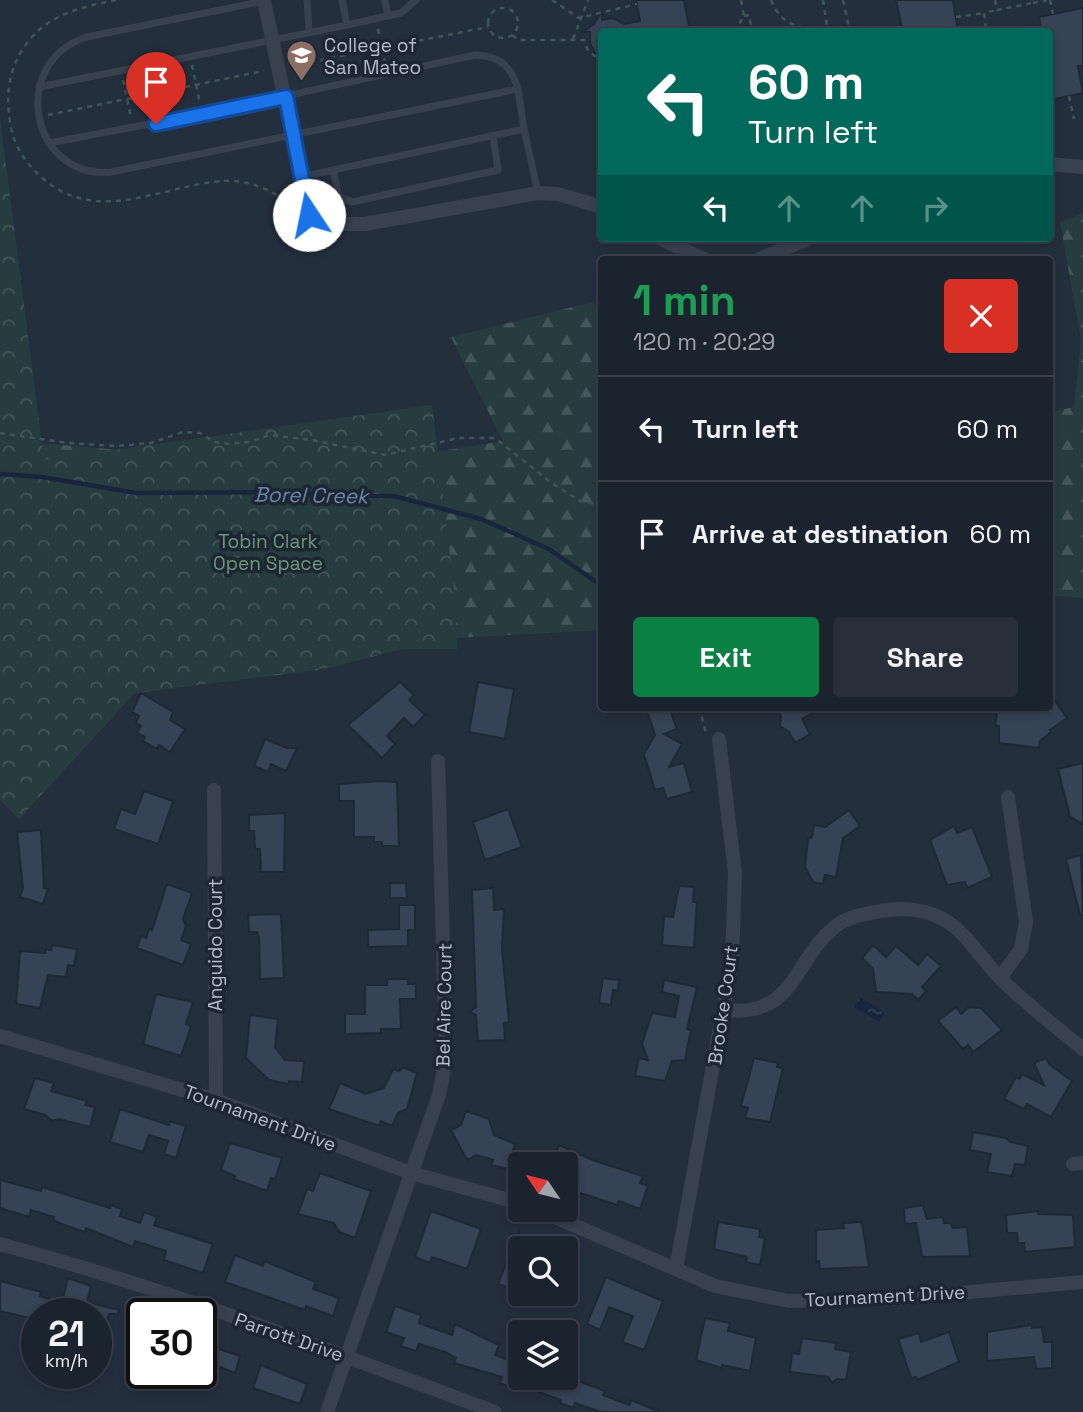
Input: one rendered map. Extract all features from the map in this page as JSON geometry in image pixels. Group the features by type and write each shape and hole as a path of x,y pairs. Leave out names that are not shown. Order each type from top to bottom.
{"street":[{"path":"264,0 309,215 344,224 365,224 538,193 558,194 598,206"},
{"path":"1053,164 1083,167"},
{"path":"668,242 698,256"},
{"path":"767,256 800,242"},
{"name":"Brooke Court","path":"676,1269 726,1010 732,961 735,873 719,739"},
{"name":"Bel Aire Court","path":"327,1412 362,1320 439,1095 446,1059 438,761"},
{"name":"Anguido Court","path":"214,790 216,1100"},
{"path":"1000,978 1021,949 1026,922 1008,797"},
{"path":"726,1010 753,1009 775,1002 793,985 817,947 837,926 858,916 887,910 916,909 944,920 965,938 1000,978 1035,1011 1083,1049"},
{"name":"Tournament Drive","path":"0,1036 216,1100 411,1173 508,1200"},
{"name":"Tournament Drive","path":"566,1222 715,1286 789,1301 824,1303 1083,1282"},
{"name":"Parrott Drive","path":"0,1244 86,1267 347,1356 495,1412"}],"lane":[{"path":"264,0 81,38 55,56 39,87 38,117 49,143 75,166 103,173 518,89"},
{"path":"307,0 309,31"},
{"path":"342,0 347,25"},
{"path":"385,0 388,16"},
{"path":"39,87 376,19 401,13 416,0"},
{"path":"49,143 286,97 475,55 490,56 505,63 514,74 538,193"},
{"path":"301,177 524,129"},
{"path":"333,170 339,196 352,202 366,200 498,170 493,135"}],"path":[{"path":"552,0 579,18 637,4"},
{"path":"573,39 587,0"},
{"path":"736,28 744,16 741,0"},
{"path":"771,0 779,15 798,27 813,28"},
{"path":"823,0 828,28"},
{"path":"844,0 849,28"},
{"path":"995,0 997,10"},
{"path":"956,17 1048,0 1053,14"},
{"path":"488,27 493,12 501,7 517,16 518,26 512,35"},
{"path":"984,13 986,28"},
{"path":"744,16 749,15 751,28"},
{"path":"376,19 387,75"},
{"path":"488,27 498,37 512,35 519,40 584,40 588,51 598,58"},
{"path":"38,117 488,27"},
{"path":"190,55 202,114"},
{"path":"121,70 132,128"},
{"path":"2,86 8,85"},
{"path":"1069,96 1074,119"},
{"path":"0,433 68,443 117,446 151,443 183,432 200,433 214,442 229,444 250,442 268,435 312,440 385,455 458,438 495,438 549,481 598,508"},
{"path":"700,711 705,733 719,739"}],"green space":[{"name":"Tobin Clark Open Space","path":"0,118 44,460 432,405 455,596 457,649 401,649 324,668 135,693 19,819 0,800"},
{"path":"1083,213 1083,598 1057,596 1053,598 1053,411 1074,407 1081,340 1060,222"},
{"name":"Tobin Clark Open Space","path":"593,302 598,309 598,630 438,639 326,669 136,693 30,747 0,440 336,468 503,441 451,337"}],"water":[{"path":"860,997 885,1012 879,1022 854,1007"}],"building":[{"path":"636,0 684,0 689,28 598,28 598,57 590,44 590,32 583,32 594,24 602,11 602,20 613,18 624,24 640,21"},
{"path":"896,0 953,0 957,28 902,28"},
{"path":"1083,8 1083,66 1078,66 1083,93 1053,99 1053,28 1041,28 1039,17"},
{"path":"400,682 414,695 409,700 425,715 413,727 404,718 387,736 395,744 382,758 348,725"},
{"path":"478,682 514,689 505,739 469,732"},
{"path":"141,693 173,712 170,720 185,729 170,752 159,745 157,749 143,741 145,737 137,733 141,726 136,723 139,716 132,712"},
{"path":"1053,698 1067,718 1050,730 1040,741 1039,748 999,743 999,726 995,725 997,711 1053,711"},
{"path":"647,711 670,711 677,729 664,734 682,744 669,767 684,763 692,792 667,799 663,788 655,790 644,754 655,735"},
{"path":"778,711 816,711 802,719 810,734 795,743 789,732 780,726 781,716"},
{"path":"265,739 287,748 297,748 286,771 271,764 268,772 254,766"},
{"path":"1083,763 1083,824 1070,817 1058,769"},
{"path":"397,782 399,846 382,846 382,842 374,842 374,837 354,837 354,801 339,801 339,784"},
{"path":"144,791 173,801 158,844 114,829 121,809 135,814"},
{"path":"508,809 522,847 485,860 473,822"},
{"path":"849,810 860,826 843,838 836,877 825,875 823,884 813,882 805,867 808,839 812,837 814,825 825,827"},
{"path":"285,813 284,872 261,872 260,849 255,849 254,831 249,831 249,815"},
{"path":"954,826 957,833 972,827 992,877 967,888 965,882 947,885 930,840"},
{"path":"41,830 44,888 48,889 43,904 20,897 23,888 17,832"},
{"path":"1081,855 1083,915 1080,915 1066,859"},
{"path":"390,883 406,883 407,898 390,898"},
{"path":"167,884 192,893 183,919 186,926 181,940 191,944 183,965 137,948 141,936 146,938 149,929 152,930"},
{"path":"679,886 694,887 693,902 697,902 694,948 662,945 664,916 673,917"},
{"path":"493,888 494,910 504,909 502,949 509,1022 504,1023 505,1040 478,1041 476,1015 469,1012 476,1007 472,890"},
{"path":"399,905 415,905 415,930 408,930 408,946 368,947 368,930 399,929"},
{"path":"281,914 284,978 260,979 259,938 257,932 249,932 248,915"},
{"path":"52,945 77,949 74,966 68,965 66,977 48,975 40,1008 16,1004 20,951 45,953 46,949 51,950"},
{"path":"873,945 886,957 896,946 918,965 927,954 941,966 922,987 926,991 918,1000 912,994 876,992 873,969 862,958"},
{"path":"603,978 619,980 618,991 613,990 611,1005 599,1003"},
{"path":"387,979 408,979 408,984 416,984 416,999 400,999 401,1029 381,1029 381,1033 345,1034 345,1014 365,1014 365,985 387,985"},
{"path":"664,980 697,987 687,1029 691,1030 685,1060 672,1061 665,1081 635,1076 639,1058 648,1060 642,1044 652,1013 675,1017 679,996 662,992"},
{"path":"156,994 193,1002 186,1024 191,1026 181,1056 143,1044"},
{"path":"956,1007 961,1014 969,1007 981,1008 1002,1030 973,1052 968,1045 963,1049 938,1021"},
{"path":"250,1015 278,1019 275,1047 285,1060 304,1061 302,1082 289,1081 289,1084 269,1080 246,1058"},
{"path":"754,1058 778,1063 777,1067 783,1068 770,1122 745,1118 748,1108 741,1106"},
{"path":"1046,1058 1049,1064 1072,1081 1051,1117 1027,1104 1024,1109 1004,1099 1016,1077 1020,1079 1022,1074 1044,1085 1034,1063"},
{"path":"403,1067 417,1073 407,1109 398,1113 392,1126 381,1121 379,1126 329,1109 340,1083 366,1094 384,1088 393,1069 399,1071"},
{"path":"35,1078 54,1083 51,1091 87,1101 85,1105 95,1107 90,1127 59,1119 52,1121 45,1115 24,1109"},
{"path":"120,1109 169,1125 170,1121 186,1126 176,1158 164,1154 168,1141 149,1135 143,1152 110,1142"},
{"path":"466,1111 489,1119 494,1135 515,1144 513,1152 508,1152 508,1169 491,1165 493,1160 476,1155 467,1160 451,1130 461,1125"},
{"path":"973,1132 1006,1138 1010,1142 1028,1146 1025,1165 1015,1164 1012,1176 987,1172 991,1154 970,1150"},
{"path":"230,1143 282,1158 275,1179 271,1178 267,1191 234,1179 235,1176 221,1170"},
{"path":"559,1145 575,1152 556,1152"},
{"path":"578,1153 643,1176 640,1183 648,1186 640,1209 619,1201 617,1205 578,1192"},
{"path":"320,1173 371,1191 355,1238 339,1232 334,1223 298,1214 307,1189 313,1191"},
{"path":"0,1180 41,1191 42,1187 110,1208 111,1205 122,1209 120,1216 140,1223 144,1212 157,1217 154,1225 213,1244 203,1273 164,1260 166,1251 135,1241 133,1247 86,1228 85,1232 64,1225 53,1220 54,1217 31,1210 29,1217 0,1208"},
{"path":"923,1205 927,1219 943,1217 944,1223 950,1223 953,1228 967,1227 970,1256 922,1257 916,1223 905,1224 904,1208"},
{"path":"431,1211 481,1229 467,1269 432,1257 430,1263 415,1257"},
{"path":"1038,1211 1038,1214 1073,1215 1075,1247 1025,1252 1024,1243 1018,1243 1017,1233 1007,1233 1006,1215"},
{"path":"718,1222 760,1229 759,1237 765,1238 760,1265 746,1262 747,1257 714,1249"},
{"path":"862,1222 869,1267 820,1269 819,1261 816,1262 816,1230 844,1228 843,1223"},
{"path":"235,1255 263,1266 264,1261 316,1282 313,1289 339,1298 333,1316 306,1306 305,1310 225,1282"},
{"path":"508,1258 508,1288 498,1284"},
{"path":"606,1277 663,1301 644,1350 622,1342 633,1316 609,1307 600,1330 587,1324"},
{"path":"68,1278 91,1286 88,1298 63,1298"},
{"path":"0,1281 41,1292 40,1296 46,1298 21,1298 21,1316 0,1311"},
{"path":"395,1306 421,1315 419,1323 452,1335 455,1324 499,1345 495,1355 508,1360 508,1386 500,1383 502,1377 454,1363 456,1358 445,1352 419,1344 416,1351 401,1346 404,1338 386,1332"},
{"path":"112,1308 119,1310 118,1314 112,1314"},
{"path":"705,1318 730,1323 728,1331 756,1338 750,1371 722,1365 721,1368 696,1360"},
{"path":"1032,1325 1032,1328 1042,1327 1044,1342 1052,1342 1052,1368 1036,1369 1034,1357 987,1361 987,1332"},
{"path":"949,1332 959,1362 917,1380 916,1377 911,1378 898,1339 919,1333 921,1342"},
{"path":"802,1338 836,1343 835,1349 851,1352 846,1380 837,1379 832,1383 828,1377 790,1372 792,1353 799,1354"},
{"path":"217,1348 240,1356 235,1373 220,1367 217,1374"},
{"path":"261,1365 307,1384 300,1404 253,1388"},
{"path":"578,1381 605,1391 603,1395 629,1405 631,1400 660,1412 601,1412 575,1403 573,1408 560,1403 561,1400 534,1390 578,1390"}],"waterway":[{"name":"Borel Creek","path":"0,474 42,477 136,493 302,492 317,496 394,496 481,519 549,549 598,583"}],"place":[{"name":"College of San Mateo","path":"301,83"}],"route":[{"path":"156,124 286,97 291,136 309,215"}]}
